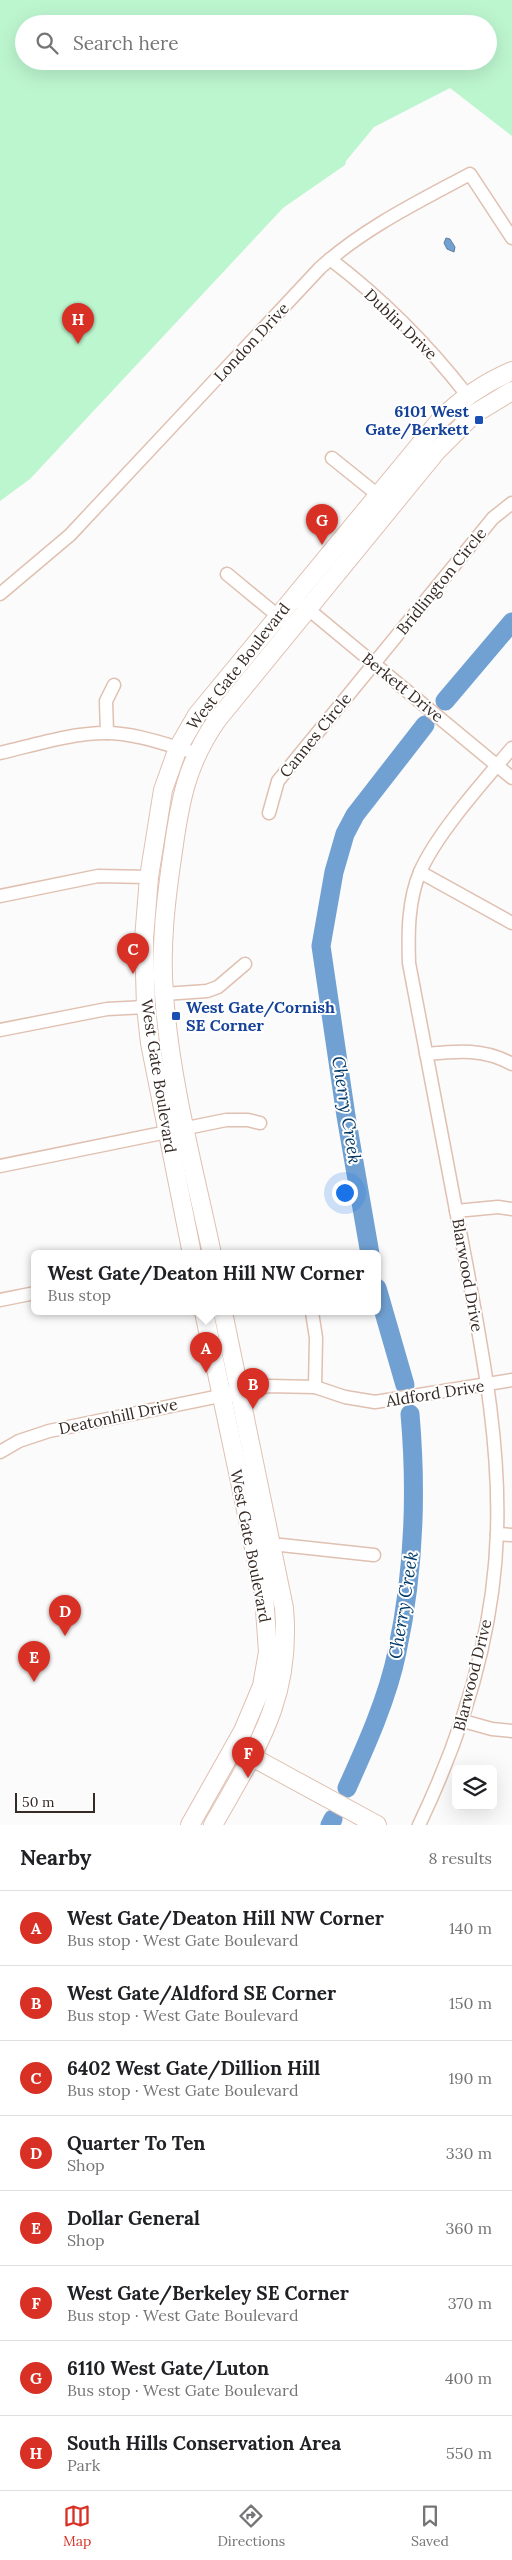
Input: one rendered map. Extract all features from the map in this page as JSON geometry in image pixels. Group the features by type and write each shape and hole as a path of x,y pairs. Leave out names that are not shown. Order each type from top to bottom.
{"main road":[{"name":"West Gate Boulevard","path":"191,1250 166,1131 146,1007 144,939 149,877 163,790 178,748 197,715 277,615 441,419 467,395 512,371"},
{"name":"West Gate Boulevard","path":"211,1250 168,1035 164,994 164,936 170,866 182,792 196,753 216,720 307,608 450,436 477,412 512,391"},
{"name":"West Gate Boulevard","path":"190,1825 235,1748 262,1686 268,1652 264,1595 205,1315"},
{"name":"West Gate Boulevard","path":"213,1825 271,1718 279,1694 285,1659 284,1608 224,1315"},
{"path":"235,1748 377,1825"}],"street":[{"name":"London Drive","path":"0,594 70,535 344,246 387,218 470,174 512,238"},
{"name":"Dublin Drive","path":"330,259 417,338 448,370 467,395"},
{"path":"332,458 378,495"},
{"name":"Bridlington Circle","path":"374,663 493,518 512,503"},
{"path":"227,574 292,627"},
{"name":"Berkett Drive","path":"293,596 512,778"},
{"name":"Cannes Circle","path":"268,813 278,781 374,663"},
{"path":"107,733 106,701 114,685"},
{"path":"0,753 86,734 107,733 129,735 196,753"},
{"name":"Blarwood Drive","path":"419,1825 463,1721 484,1637 497,1534 495,1445 488,1385 409,963 408,941 413,896 420,872 439,840 512,748"},
{"path":"420,872 512,923"},
{"path":"0,896 98,876 149,877"},
{"path":"164,994 207,991 218,987 245,964"},
{"path":"0,1030 107,1008 146,1007"},
{"path":"426,1054 475,1051 490,1054 512,1064"},
{"path":"0,1166 226,1120 248,1120 260,1124"},
{"path":"456,1211 498,1207 512,1209"},
{"path":"0,1300 31,1294"},
{"path":"312,1315 316,1338 315,1387"},
{"name":"Aldford Drive","path":"240,1390 283,1384 315,1387 346,1397 374,1402 512,1380"},
{"name":"Deatonhill Drive","path":"0,1452 19,1441 49,1431 240,1390"},
{"path":"497,1534 512,1535"},
{"path":"272,1546 281,1545 374,1555"},
{"path":"463,1721 512,1732"}],"green space":[{"path":"0,0 512,0 512,136 450,88 374,127 346,161 345,165 283,208 30,479 0,501"}],"water":[{"path":"446,238 450,239 455,247 454,252 447,249 444,243"}],"waterway":[{"name":"Cherry Creek","path":"445,701 512,622"},
{"name":"Cherry Creek","path":"369,1250 346,1116 321,946 334,872 345,834 355,815 425,725"},
{"name":"Cherry Creek","path":"381,1302 405,1385"},
{"name":"Cherry Creek","path":"347,1788 382,1704 393,1669 403,1622 410,1563 413,1504 410,1414"},
{"name":"Cherry Creek","path":"330,1825 333,1819"}],"place":[{"name":"South Hills Conservation Area","path":"78,344"},
{"name":"6101 West Gate/Berkett","path":"479,420"},
{"name":"6110 West Gate/Luton","path":"322,545"},
{"name":"6402 West Gate/Dillion Hill","path":"133,974"},
{"name":"West Gate/Cornish SE Corner","path":"176,1016"},
{"name":"West Gate/Deaton Hill NW Corner","path":"206,1373"},
{"name":"West Gate/Aldford SE Corner","path":"253,1409"},
{"name":"Quarter To Ten","path":"65,1636"},
{"name":"Dollar General","path":"34,1682"},
{"name":"West Gate/Berkeley SE Corner","path":"248,1778"}]}
